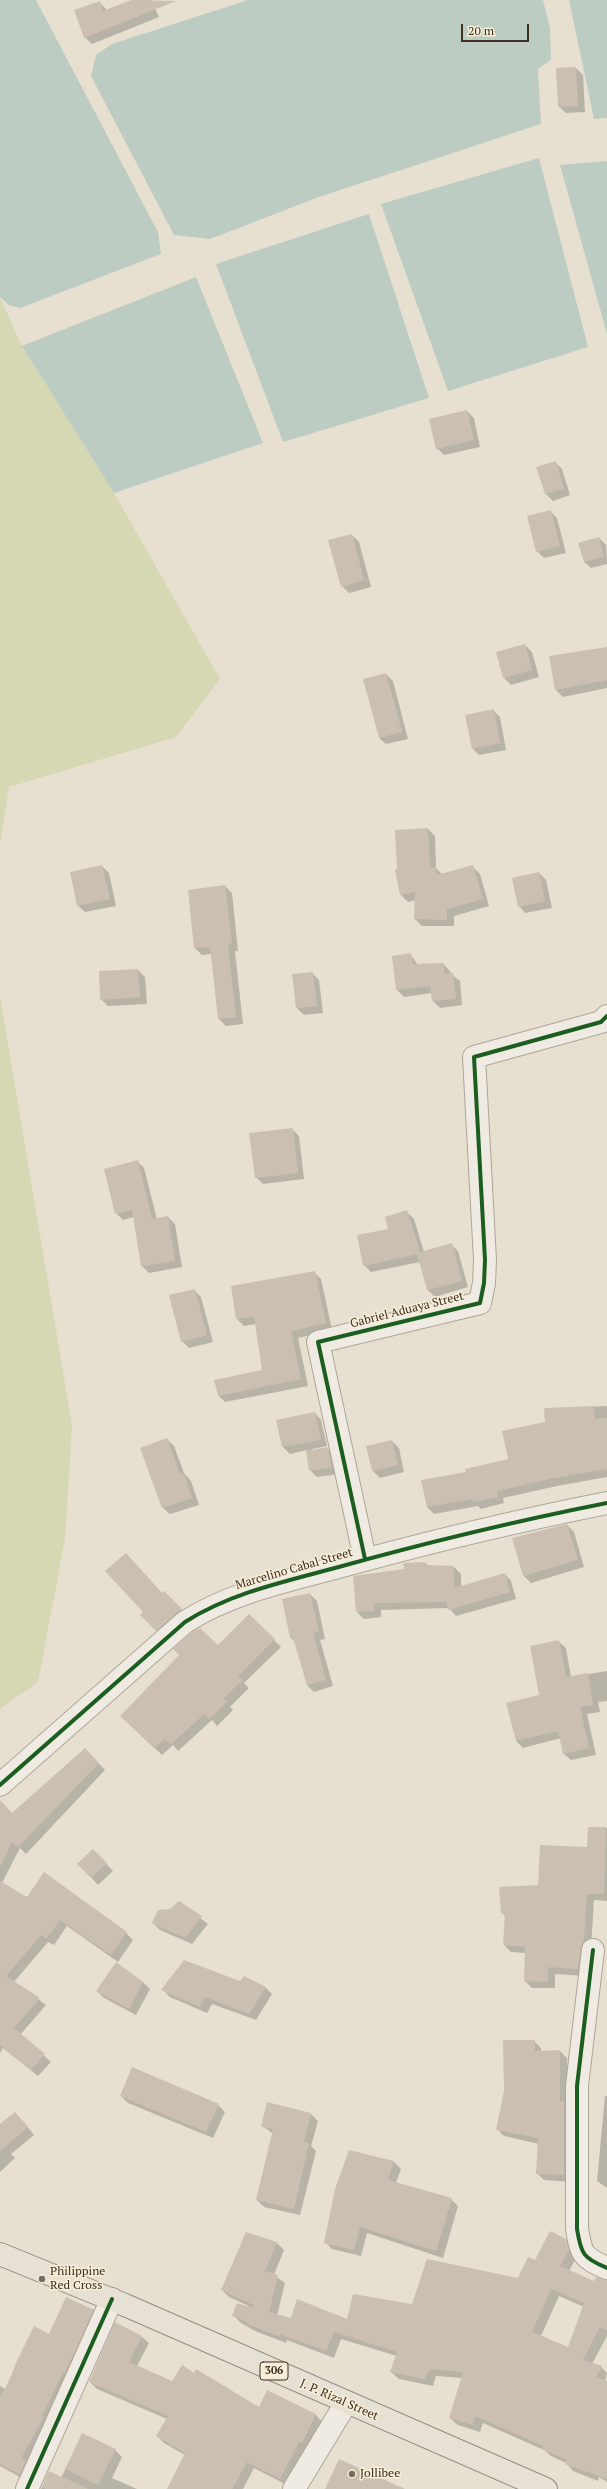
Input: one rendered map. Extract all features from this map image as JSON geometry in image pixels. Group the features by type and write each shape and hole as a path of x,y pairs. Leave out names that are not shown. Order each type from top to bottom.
{"main road":[{"name":"J. P. Rizal Street","path":"0,2254 112,2299 346,2403 546,2489"}],"street":[{"name":"Gabriel Aduaya Street","path":"365,1559 318,1342 480,1303 484,1283 484,1260 474,1056 601,1022 607,1016"},
{"name":"Marcelino Cabal Street","path":"0,1785 185,1622 206,1609 241,1594 365,1559 556,1513 607,1503"},
{"path":"593,1950 577,2086 577,2229 580,2245 588,2260 607,2268"},
{"path":"27,2489 112,2299"},
{"path":"294,2489 346,2403"}],"green space":[{"path":"0,298 22,346 114,493 220,679 176,737 9,787 0,844"},
{"path":"0,996 72,1425 65,1539 38,1682 0,1709"}],"shaded area":[{"path":"0,0 36,0 158,232 161,254 20,308 9,305 0,297"},
{"path":"248,0 543,0 550,28 551,60 538,69 541,124 319,197 210,239 174,235 91,76 96,55 112,44"},
{"path":"569,0 607,0 607,118 594,119"},
{"path":"539,158 588,347 448,391 381,204"},
{"path":"607,161 607,334 560,165"},
{"path":"369,214 429,398 283,442 216,264"},
{"path":"196,277 263,443 114,493 22,346"}],"building":[{"path":"131,0 176,1 84,38 74,10 100,1 103,11"},
{"path":"576,67 578,106 558,107 556,68"},
{"path":"467,410 474,440 436,449 429,419"},
{"path":"556,461 564,489 545,494 536,467"},
{"path":"551,510 560,546 536,552 527,516"},
{"path":"352,534 364,580 341,587 328,540"},
{"path":"599,537 604,557 584,562 578,543"},
{"path":"525,644 532,670 503,678 496,652"},
{"path":"607,647 607,680 555,690 549,656"},
{"path":"386,673 402,732 379,738 363,679"},
{"path":"494,709 500,743 472,749 465,715"},
{"path":"428,828 430,868 436,867 437,875 473,865 483,899 447,909 447,920 414,919 415,892 400,895 395,870 397,869 395,830"},
{"path":"102,865 110,899 77,906 70,872"},
{"path":"539,872 545,901 518,907 512,878"},
{"path":"225,885 232,944 228,945 236,1017 218,1019 210,947 194,948 188,890"},
{"path":"411,953 413,964 444,963 444,974 453,973 456,999 432,1001 430,986 396,990 392,956"},
{"path":"138,969 140,997 100,1000 99,971"},
{"path":"313,972 317,1006 296,1008 292,974"},
{"path":"293,1128 298,1173 255,1178 249,1133"},
{"path":"138,1160 152,1219 168,1216 175,1261 141,1266 132,1210 115,1214 104,1169"},
{"path":"407,1210 420,1252 452,1243 462,1281 427,1290 417,1254 363,1266 357,1235 388,1229 385,1217"},
{"path":"315,1271 326,1323 291,1331 301,1379 218,1396 214,1380 262,1370 254,1317 236,1319 231,1286"},
{"path":"195,1289 207,1335 181,1342 169,1295"},
{"path":"594,1406 595,1419 607,1418 607,1469 549,1479 497,1491 498,1497 473,1502 472,1499 427,1507 421,1480 466,1472 465,1469 508,1459 502,1431 545,1422 544,1408"},
{"path":"315,1412 321,1440 282,1447 276,1420"},
{"path":"167,1438 180,1474 184,1473 192,1498 162,1508 140,1448"},
{"path":"392,1440 398,1465 372,1471 366,1446"},
{"path":"328,1447 332,1467 309,1471 306,1451"},
{"path":"567,1524 578,1560 523,1576 512,1538"},
{"path":"126,1553 162,1593 164,1591 182,1609 156,1631 140,1615 143,1612 105,1571"},
{"path":"425,1562 425,1565 454,1566 454,1588 505,1573 510,1592 448,1610 446,1602 374,1603 375,1611 356,1612 353,1576 404,1569 403,1563"},
{"path":"310,1593 319,1632 313,1633 326,1680 307,1685 293,1638 290,1638 282,1599"},
{"path":"249,1614 275,1639 238,1676 243,1680 223,1699 227,1702 209,1719 204,1714 171,1744 165,1739 154,1748 120,1716 179,1655 173,1649 192,1632 200,1628 218,1645"},
{"path":"559,1640 566,1677 588,1673 593,1705 580,1707 589,1748 563,1754 558,1731 516,1741 506,1703 539,1695 530,1646"},
{"path":"85,1748 99,1763 18,1847 12,1842 0,1867 0,1800 12,1813"},
{"path":"588,1827 606,1827 604,1894 587,1894 584,1941 581,1949 578,1969 548,1967 548,1982 524,1981 525,1947 503,1945 505,1913 501,1913 499,1887 538,1885 540,1845 587,1847"},
{"path":"93,1849 107,1863 91,1878 77,1864"},
{"path":"44,1872 127,1932 111,1955 60,1920 46,1939 41,1935 6,1976 40,1998 14,2028 45,2054 31,2070 0,2045 0,1881 27,1897"},
{"path":"179,1901 202,1916 185,1938 152,1923 158,1910 170,1909"},
{"path":"184,1960 240,1981 244,1976 266,1987 249,2014 205,1997 200,2007 161,1990"},
{"path":"116,1962 143,1982 129,2009 96,1991"},
{"path":"503,2040 535,2040 535,2051 560,2050 560,2101 564,2101 564,2175 536,2174 538,2138 496,2130 504,2091"},
{"path":"132,2067 219,2104 206,2132 120,2096"},
{"path":"267,2102 311,2113 304,2142 309,2143 294,2209 256,2200 273,2129 261,2127"},
{"path":"15,2112 28,2127 0,2151 0,2124"},
{"path":"349,2150 394,2161 388,2180 452,2198 436,2251 360,2227 354,2250 324,2243 335,2189"},
{"path":"550,2231 566,2239 569,2250 560,2266 594,2281 596,2277 607,2280 607,2330 600,2327 583,2360 602,2366 596,2377 607,2381 607,2479 565,2464 567,2460 542,2449 543,2446 475,2416 473,2425 449,2418 463,2372 429,2369 425,2379 390,2372 397,2352 334,2332 326,2351 280,2334 279,2336 247,2324 248,2322 232,2316 237,2303 253,2308 254,2305 221,2290 246,2232 277,2242 263,2276 267,2271 278,2275 269,2312 291,2318 297,2299 347,2319 353,2294 412,2304 427,2259 518,2278 528,2257 535,2260","holes":["551,2289 584,2303 568,2347 532,2332"]},
{"path":"66,2297 94,2310 65,2373 63,2372 42,2416 44,2417 21,2458 26,2460 20,2475 0,2464 0,2397 16,2368 14,2367 34,2326 49,2334"},
{"path":"115,2322 142,2336 129,2362 172,2381 182,2365 194,2373 196,2369 259,2407 267,2390 316,2414 302,2443 299,2442 280,2479 247,2462 232,2489 167,2489 185,2453 156,2436 168,2416 89,2382"},
{"path":"82,2433 116,2449 98,2485 65,2469"},
{"name":"Jollibee","path":"339,2459 405,2489 325,2489"},
{"path":"49,2471 88,2489 46,2489 42,2487"}],"cycle path":[{"path":"365,1559 318,1342 480,1303 484,1283 485,1260 474,1057 601,1022 607,1016"},
{"path":"0,1785 185,1622 221,1603 258,1589 403,1550 505,1525 607,1503"},
{"path":"593,1950 577,2086 577,2229 584,2254 588,2258 607,2268"},
{"path":"27,2489 112,2299"}],"place":[{"name":"Philippine Red Cross","path":"42,2279"},
{"name":"Jollibee","path":"352,2474"}]}
